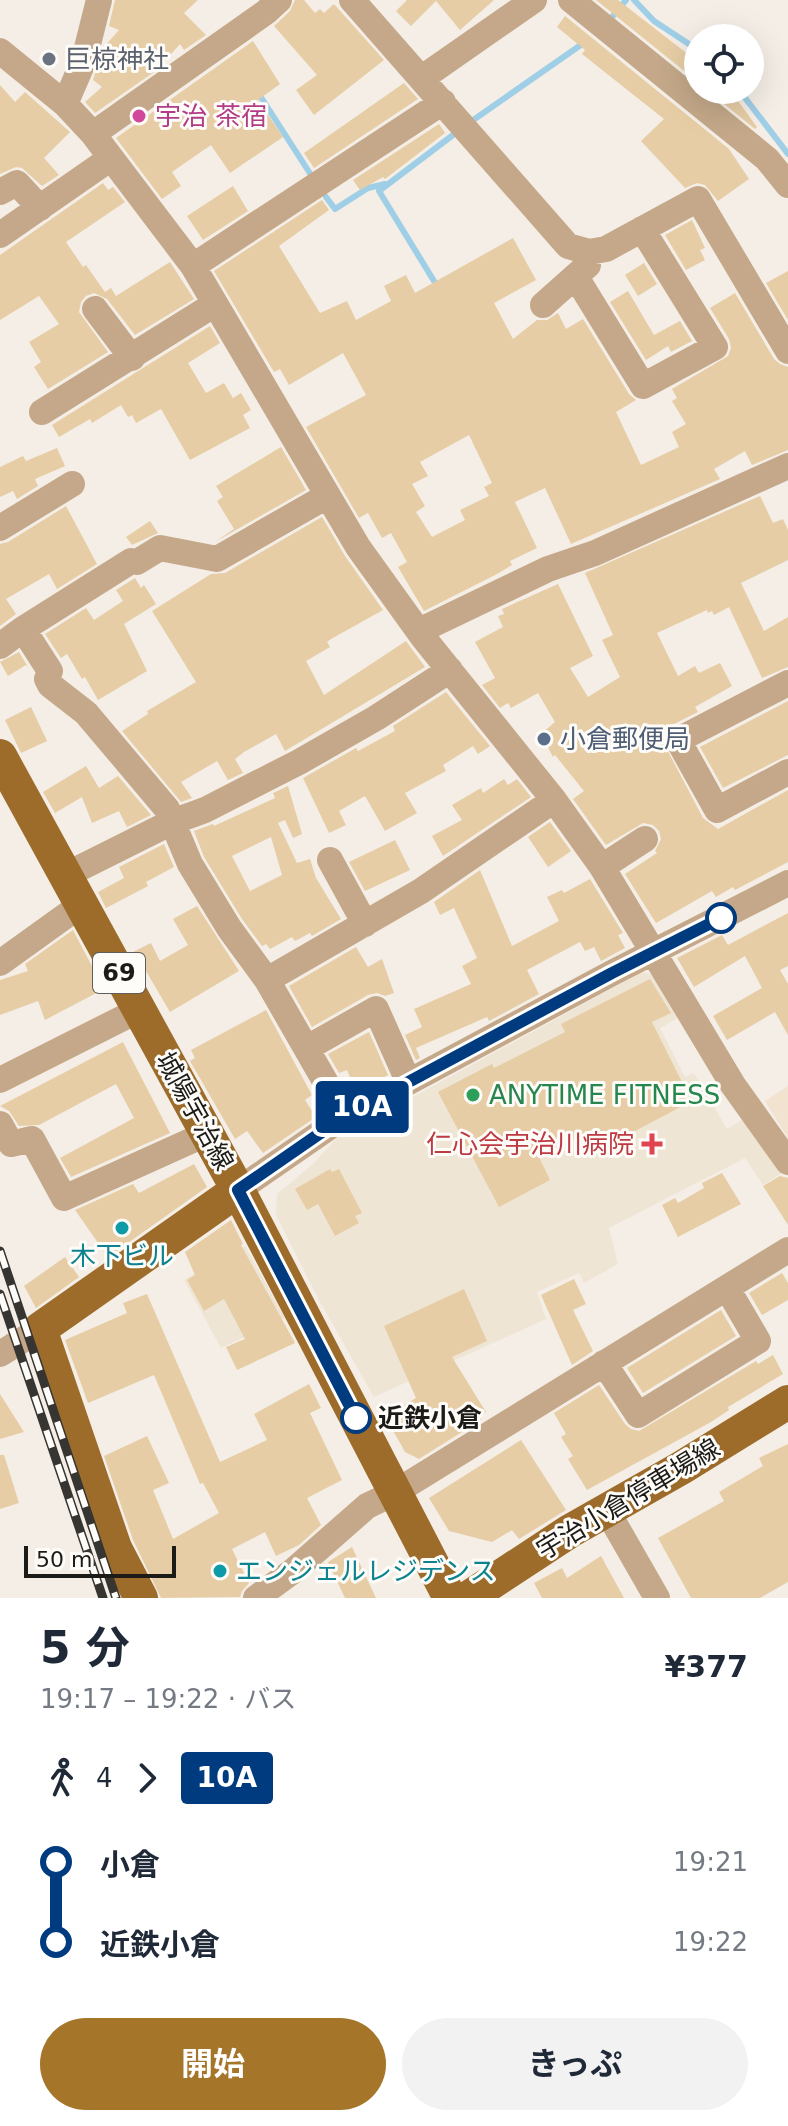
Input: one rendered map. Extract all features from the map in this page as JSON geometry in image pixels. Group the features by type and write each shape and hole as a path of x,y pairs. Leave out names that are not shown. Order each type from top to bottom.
{"main road":[{"name":"城陽宇治線","path":"0,756 238,1190 450,1598"},
{"path":"141,1598 115,1548 40,1329 238,1190"},
{"name":"宇治小倉停車場線","path":"468,1598 606,1509 681,1468 788,1402"}],"street":[{"path":"65,104 84,60 99,0"},
{"path":"93,134 279,0"},
{"path":"352,0 568,246 589,252 606,249 698,199 788,351"},
{"path":"422,78 534,0"},
{"path":"571,0 767,159 788,185"},
{"path":"0,51 65,104 93,134 193,266 358,547 419,631 554,800 602,867 733,1085 788,1162"},
{"path":"193,266 457,119"},
{"path":"0,235 111,158"},
{"path":"0,192 17,183 40,208"},
{"path":"576,277 643,386 715,347 642,229"},
{"path":"543,305 587,267 597,250"},
{"path":"42,412 215,304"},
{"path":"95,309 132,358"},
{"path":"419,631 534,576 595,553 788,466"},
{"path":"0,528 72,484"},
{"path":"0,646 131,561 137,562 160,548 217,559 327,496"},
{"path":"23,629 50,671 47,679 50,685 86,713 167,809 190,864 229,928 267,980 345,1116"},
{"path":"0,963 74,890 172,822 205,810 299,762 376,718 450,670"},
{"path":"788,683 678,740 717,810 788,772"},
{"path":"267,980 421,891 554,800"},
{"path":"602,867 645,839"},
{"path":"330,860 365,924"},
{"path":"238,1190 345,1116 788,883"},
{"path":"307,1048 376,1009 408,1081"},
{"path":"0,1080 139,1010"},
{"path":"0,1124 11,1144 32,1139 64,1198 206,1134"},
{"path":"256,1598 293,1571 367,1506 394,1493 788,1250"},
{"path":"604,1363 638,1415 678,1391 758,1341 727,1288"},
{"path":"0,1354 40,1329"},
{"path":"606,1509 657,1598"}],"shaded area":[{"path":"642,972 658,976 680,1017 660,1028 685,1077 694,1073 727,1129 747,1117 787,1170 763,1185 745,1158 609,1228 618,1264 584,1283 579,1273 537,1292 546,1319 374,1397 319,1300 276,1215 277,1194 314,1163 336,1139"},
{"path":"788,1086 788,1138 765,1101"},
{"path":"245,1246 285,1318 221,1348 184,1280"}],"building":[{"path":"115,0 198,0 184,13 206,35 184,50 180,44 157,70 95,113 85,102 102,87 93,80 103,48 119,30 109,26"},
{"path":"295,0 304,0 315,13 320,9 324,13 334,4 384,60 314,115 296,90 317,75 274,26 290,11"},
{"path":"407,0 494,0 460,30 436,1 411,26 396,11"},
{"path":"596,0 618,0 684,51 684,71"},
{"path":"565,16 729,149 749,179 718,201 705,185 697,183 685,188 641,141 664,119 582,54 585,50 557,27"},
{"path":"253,41 280,84 258,100 283,137 230,173 211,145 172,172 181,186 162,199 116,138"},
{"path":"404,83 418,99 314,168 304,153"},
{"path":"0,85 15,102 25,92 70,132 44,158 59,175 42,186 22,168 16,167 0,174"},
{"path":"724,104 740,104 757,127 755,129"},
{"path":"439,124 445,133 385,179 383,177 360,190 353,180"},
{"path":"103,183 108,190 113,187 125,202 66,242 83,267 86,265 105,292 111,288 116,296 170,262 194,299 135,335 107,299 94,293 86,296 79,312 108,352 48,389 34,367 41,362 29,342 59,324 39,296 0,320 0,255"},
{"path":"233,186 248,211 203,240 187,216"},
{"path":"322,200 329,210 279,246 320,313 347,301 356,320 391,301 384,286 406,275 415,293 513,238 536,280 494,303 513,339 537,320 547,320 558,313 566,329 583,319 629,394 636,400 616,412 641,465 679,447 672,432 686,424 672,401 677,398 672,389 728,356 731,348 729,339 710,308 735,293 774,359 788,367 788,450 752,465 745,451 714,469 720,479 571,544 545,488 515,502 537,548 510,561 512,565 497,574 424,611 398,567 407,562 391,533 382,538 368,513 359,518 306,427 366,395 343,353 289,385 280,369 274,372 214,271","holes":["469,435 492,483 484,487 489,496 460,510 465,520 432,537 416,512 425,506 412,484 428,476 420,462"]},
{"path":"692,220 705,248 700,250 705,260 686,270 665,235"},
{"path":"644,263 657,284 638,296 625,275"},
{"path":"788,271 788,320 766,283"},
{"path":"628,291 654,335 680,321 692,341 671,352 668,346 646,360 610,302"},
{"path":"210,326 220,343 188,363 206,393 224,383 233,398 241,393 251,410 243,415 250,428 190,460 161,409 136,423 121,405 92,423 90,419 59,437 52,425"},
{"path":"281,447 306,490 215,542 234,529 217,501 223,497 216,486"},
{"path":"57,448 65,466 35,479 38,486 17,499 13,491 0,497 0,467 23,456 26,461"},
{"path":"760,496 773,523 783,519 788,530 788,560 741,583 764,631 788,617 788,667 762,678 729,607 714,615 707,610 657,633 678,676 695,666 699,673 720,663 732,686 695,707 698,712 670,726 662,740 703,818 718,829 788,790 788,862 735,890 733,887 716,897 712,891 656,923 625,874 657,853 655,851 661,839 659,831 653,825 643,823 606,845 573,799 584,791 555,755 553,757 541,734 555,722 538,693 511,708 508,703 500,708 482,685 495,678 475,642 503,627 498,616 504,614 502,609 558,584 593,656 570,668 588,697 620,677 602,640 613,635 585,573"},
{"path":"66,506 97,564 57,589 49,574 6,599 16,614 0,626 0,544"},
{"path":"322,517 383,610 331,639 327,642 330,647 306,661 324,695 406,641 425,667 285,751 276,734 244,752 235,759 243,773 228,780 217,761 181,782 192,798 181,802 122,731 148,714 147,711 196,682 152,611 211,574 225,573"},
{"path":"150,521 158,533 132,545 126,537"},
{"path":"135,578 141,588 144,585 156,604 124,624 147,671 98,700 67,654 61,658 45,634 86,608 94,620 123,601 116,590"},
{"path":"19,652 28,667 26,665 8,676 0,662"},
{"path":"446,692 490,746 478,754 473,746 443,765 446,771 405,793 417,813 385,831 365,796 339,811 346,825 329,833 303,778 356,748 358,751 395,731 393,726"},
{"path":"788,701 788,755 723,788 700,747"},
{"path":"31,707 47,741 21,753 5,720"},
{"path":"86,766 99,788 118,776 151,815 127,827 119,811 92,823 82,797 55,813 43,792"},
{"path":"504,779 508,785 517,779 531,797 443,856 432,836 462,820 452,805 481,788 483,793"},
{"path":"288,786 302,834 293,838 285,820 278,823 297,863 310,859 316,878 341,919 312,936 310,933 295,941 292,937 270,949 266,944 262,946 242,919 204,857 194,831 214,826 275,798 273,793","holes":["271,837 282,875 250,891 232,856"]},
{"path":"550,822 571,851 548,867 528,837"},
{"path":"395,840 410,870 365,891 349,862"},
{"path":"164,844 174,867 146,882 148,886 106,908 98,892 124,878 119,867"},
{"path":"480,870 512,946 559,921 547,897 562,890 564,893 590,879 623,933 618,935 625,948 601,961 594,947 585,951 580,942 527,970 539,994 489,1021 487,1017 416,1048 420,1058 416,1060 405,1035 422,1027 414,1009 471,984 462,966 477,958 454,908 440,915 434,902"},
{"path":"197,906 239,971 170,1012 143,966 139,968 131,953 151,943 160,961 188,945 173,919"},
{"path":"788,913 788,966 780,970 788,984 788,1035 775,1012 727,1040 713,1016 762,988 745,956 694,987 677,958 722,935 728,945"},
{"path":"73,930 104,989 45,1020 38,1001 0,1015 0,980 28,971 25,964"},
{"path":"356,947 368,967 382,959 394,993 368,995 312,1027 289,986"},
{"path":"650,979 671,1013 652,1022 683,1084 679,1086 688,1103 603,1148 593,1129 539,1157 550,1180 499,1207 438,1092 565,1032 561,1024"},
{"path":"266,1010 312,1095 305,1100 316,1117 263,1153 247,1131 235,1139 190,1061 195,1058 191,1050"},
{"path":"369,1032 388,1075 356,1092 347,1070 339,1073 328,1054"},
{"path":"123,1042 170,1133 71,1177 60,1158 134,1118 116,1084 39,1125 19,1126 9,1111 0,1106"},
{"name":"木下ビル","path":"194,1164 207,1187 108,1257 75,1210 133,1184 139,1193"},
{"path":"330,1169 332,1172 339,1169 362,1213 355,1216 359,1223 335,1236 318,1204 307,1210 295,1189"},
{"path":"722,1173 741,1204 678,1237 662,1205 675,1198 678,1203 704,1188 702,1183"},
{"path":"780,1176 788,1178 788,1225 763,1186"},
{"path":"231,1220 241,1245 295,1343 237,1370 226,1347 245,1339 224,1299 204,1311 187,1280 195,1275 185,1252"},
{"path":"65,1257 79,1277 36,1308 24,1286"},
{"path":"782,1273 788,1283 788,1300 762,1315 749,1293"},
{"path":"574,1279 586,1304 573,1310 593,1351 572,1365 541,1295"},
{"path":"464,1289 487,1341 452,1357 486,1412 479,1417 481,1420 419,1459 405,1452 385,1416 416,1398 384,1326"},
{"path":"147,1294 220,1462 267,1440 254,1414 309,1384 321,1408 310,1413 342,1480 307,1498 321,1525 299,1545 276,1556 265,1532 232,1549 249,1583 240,1597 161,1598 133,1540 104,1456 147,1436 169,1483 153,1490 173,1539 219,1513 203,1483 200,1484 154,1375 88,1403 65,1340 127,1313 123,1303"},
{"path":"721,1310 736,1336 643,1393 627,1368"},
{"path":"773,1355 783,1374 728,1407 729,1410 711,1422 587,1490 568,1459 573,1456 561,1437 566,1434 554,1413 599,1385 625,1424 639,1431 756,1361 758,1364"},
{"path":"0,1394 24,1432 0,1439"},
{"path":"521,1440 566,1510 519,1539 512,1530 492,1542 449,1531 429,1498"},
{"path":"788,1444 788,1582 760,1598 691,1598 658,1538 724,1501 719,1492 763,1466 759,1458"},
{"path":"0,1455 4,1455 19,1503 0,1509"},
{"path":"352,1547 376,1598 345,1598 328,1562"},
{"path":"601,1556 624,1598 542,1598 534,1583 562,1568 567,1578"}],"waterway":[{"path":"608,22 626,0"},
{"path":"634,0 654,21 684,41"},
{"path":"469,123 585,42"},
{"path":"257,91 311,175"},
{"path":"750,104 788,154"},
{"path":"437,286 379,191 457,132"},
{"path":"326,197 335,209 368,188 385,184"}],"railway":[{"path":"0,1251 116,1598"},
{"path":"0,1294 103,1598"}],"bus line":[{"name":"10A","path":"356,1418 238,1190 345,1116 721,918"}],"place":[{"name":"巨椋神社","path":"49,59"},
{"name":"宇治 茶宿","path":"139,116"},
{"name":"小倉郵便局","path":"544,739"},
{"name":"ANYTIME FITNESS","path":"473,1095"},
{"name":"仁心会宇治川病院","path":"652,1144"},
{"name":"木下ビル","path":"122,1228"},
{"name":"近鉄小倉","path":"356,1418"},
{"name":"エンジェルレジデンス","path":"220,1571"}]}
